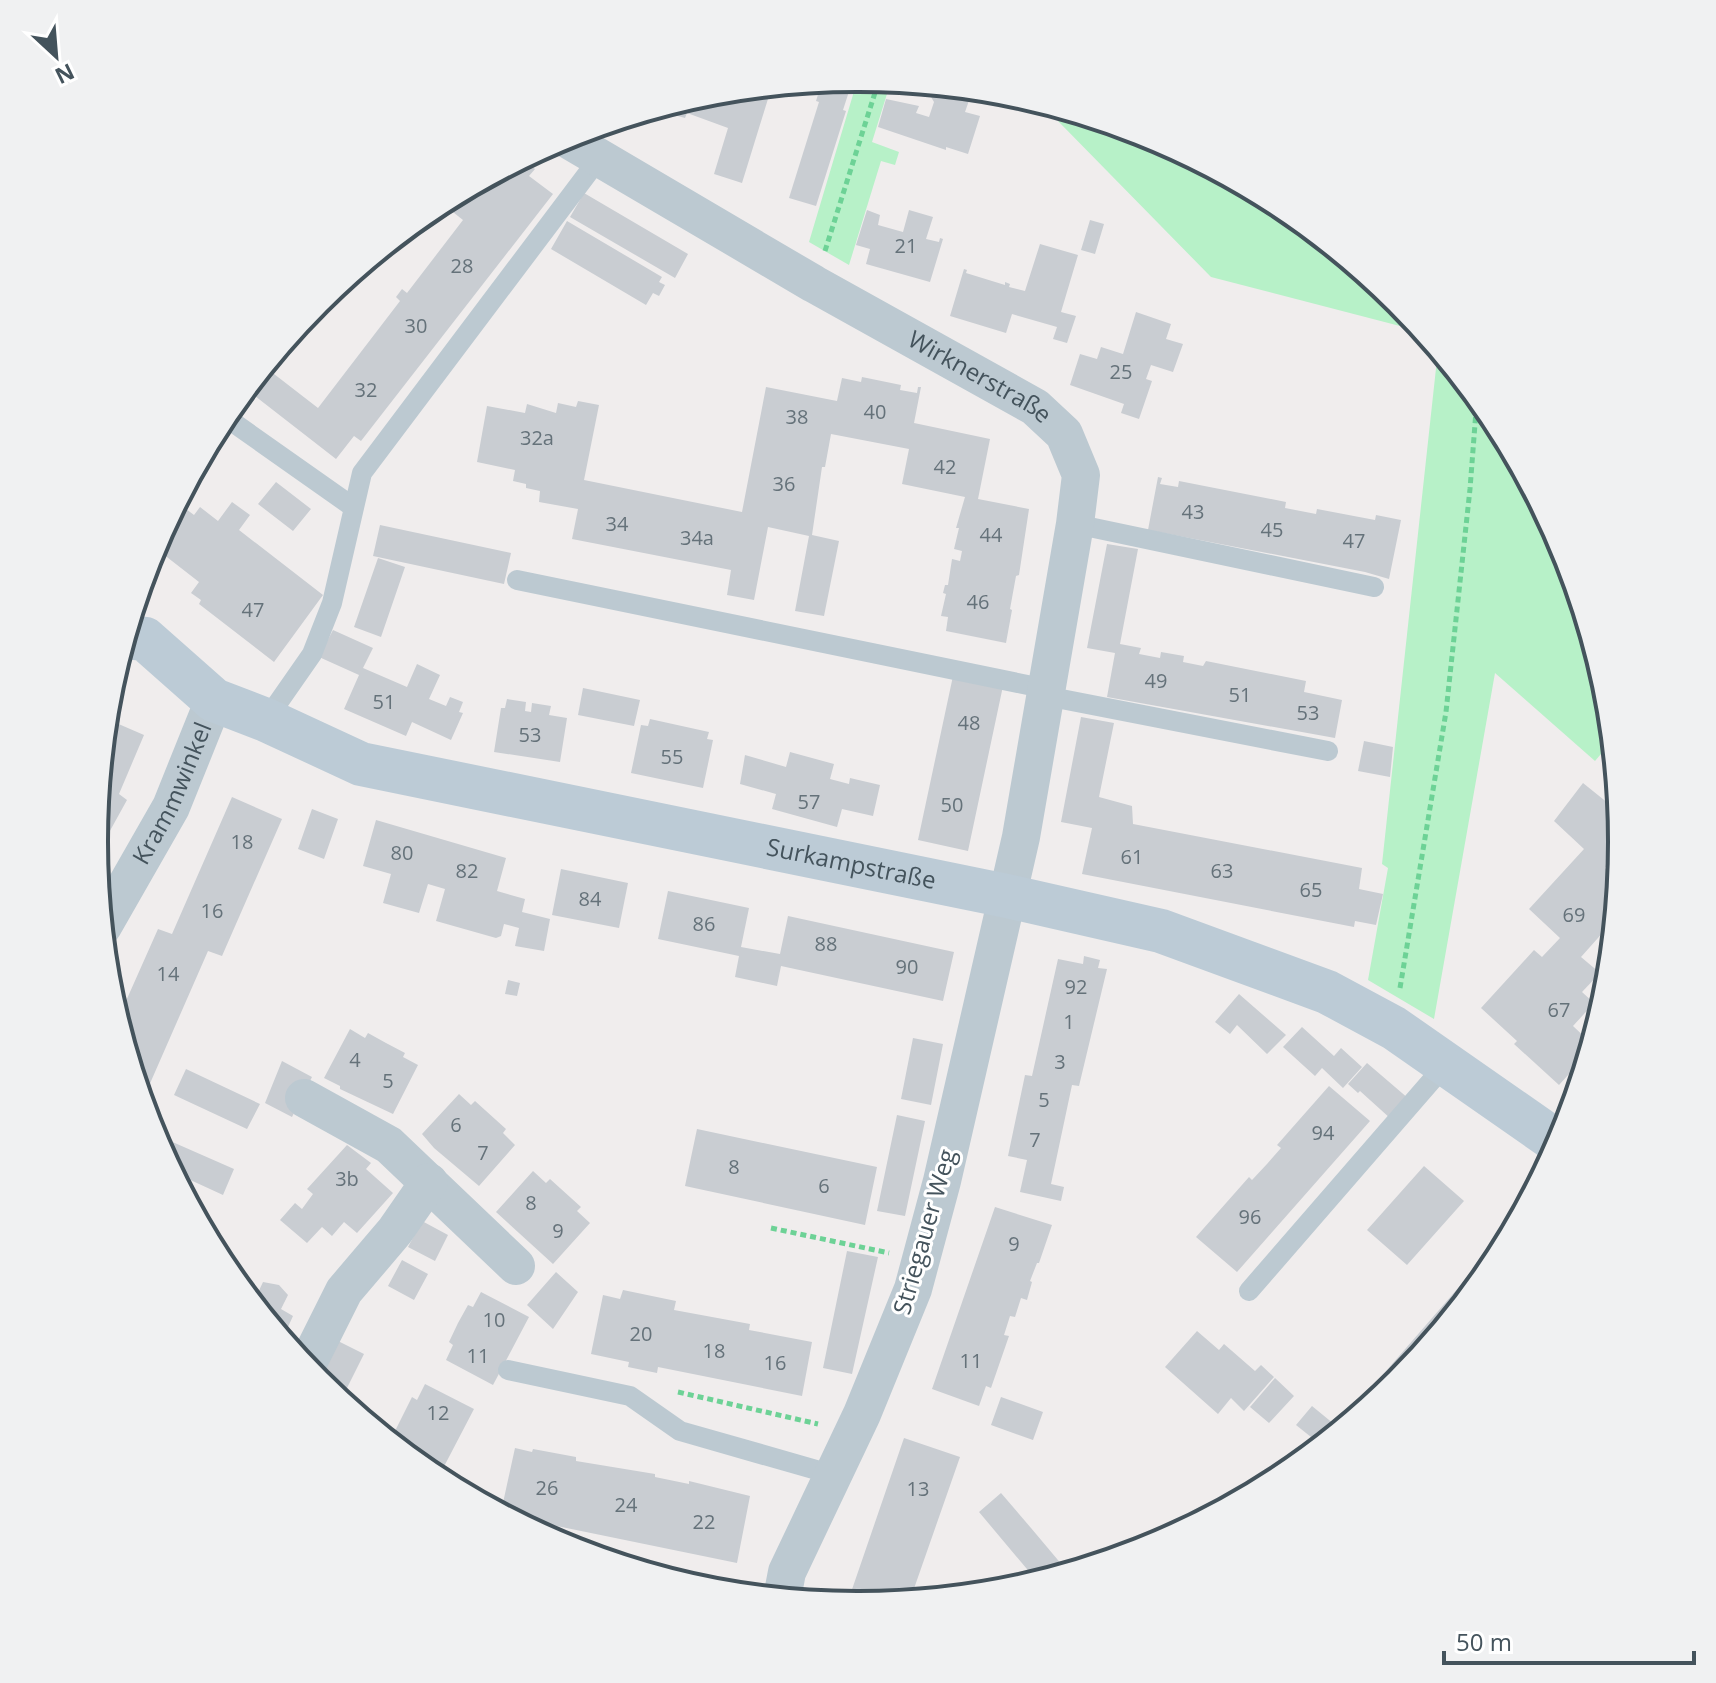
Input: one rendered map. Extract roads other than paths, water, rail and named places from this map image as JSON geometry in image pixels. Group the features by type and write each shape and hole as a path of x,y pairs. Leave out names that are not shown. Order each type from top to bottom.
{"street":[{"name":"Wirknerstraße","path":"580,146 814,284 1035,407 1064,434 1081,475 1075,524 1021,837 1007,896"},
{"name":"Surkampstraße","path":"137,638 145,639 214,700 266,720 361,764 1007,896 1161,931 1327,992 1394,1028 1547,1135"},
{"name":"Krammwinkel","path":"112,910 171,807 214,700"},
{"name":"Striegauer Weg","path":"784,1587 787,1572 854,1433 913,1289 942,1181 1007,896"},
{"path":"304,1098 389,1145 516,1266"},
{"path":"312,1355 344,1291 395,1231 429,1182"}],"lane":[{"path":"266,720 312,654 332,603 362,473 600,157"},
{"path":"236,424 353,507"},
{"path":"1075,524 1374,587"},
{"path":"517,580 1328,751"},
{"path":"1249,1291 1446,1064"},
{"path":"508,1370 630,1396 680,1431 834,1475"}]}
